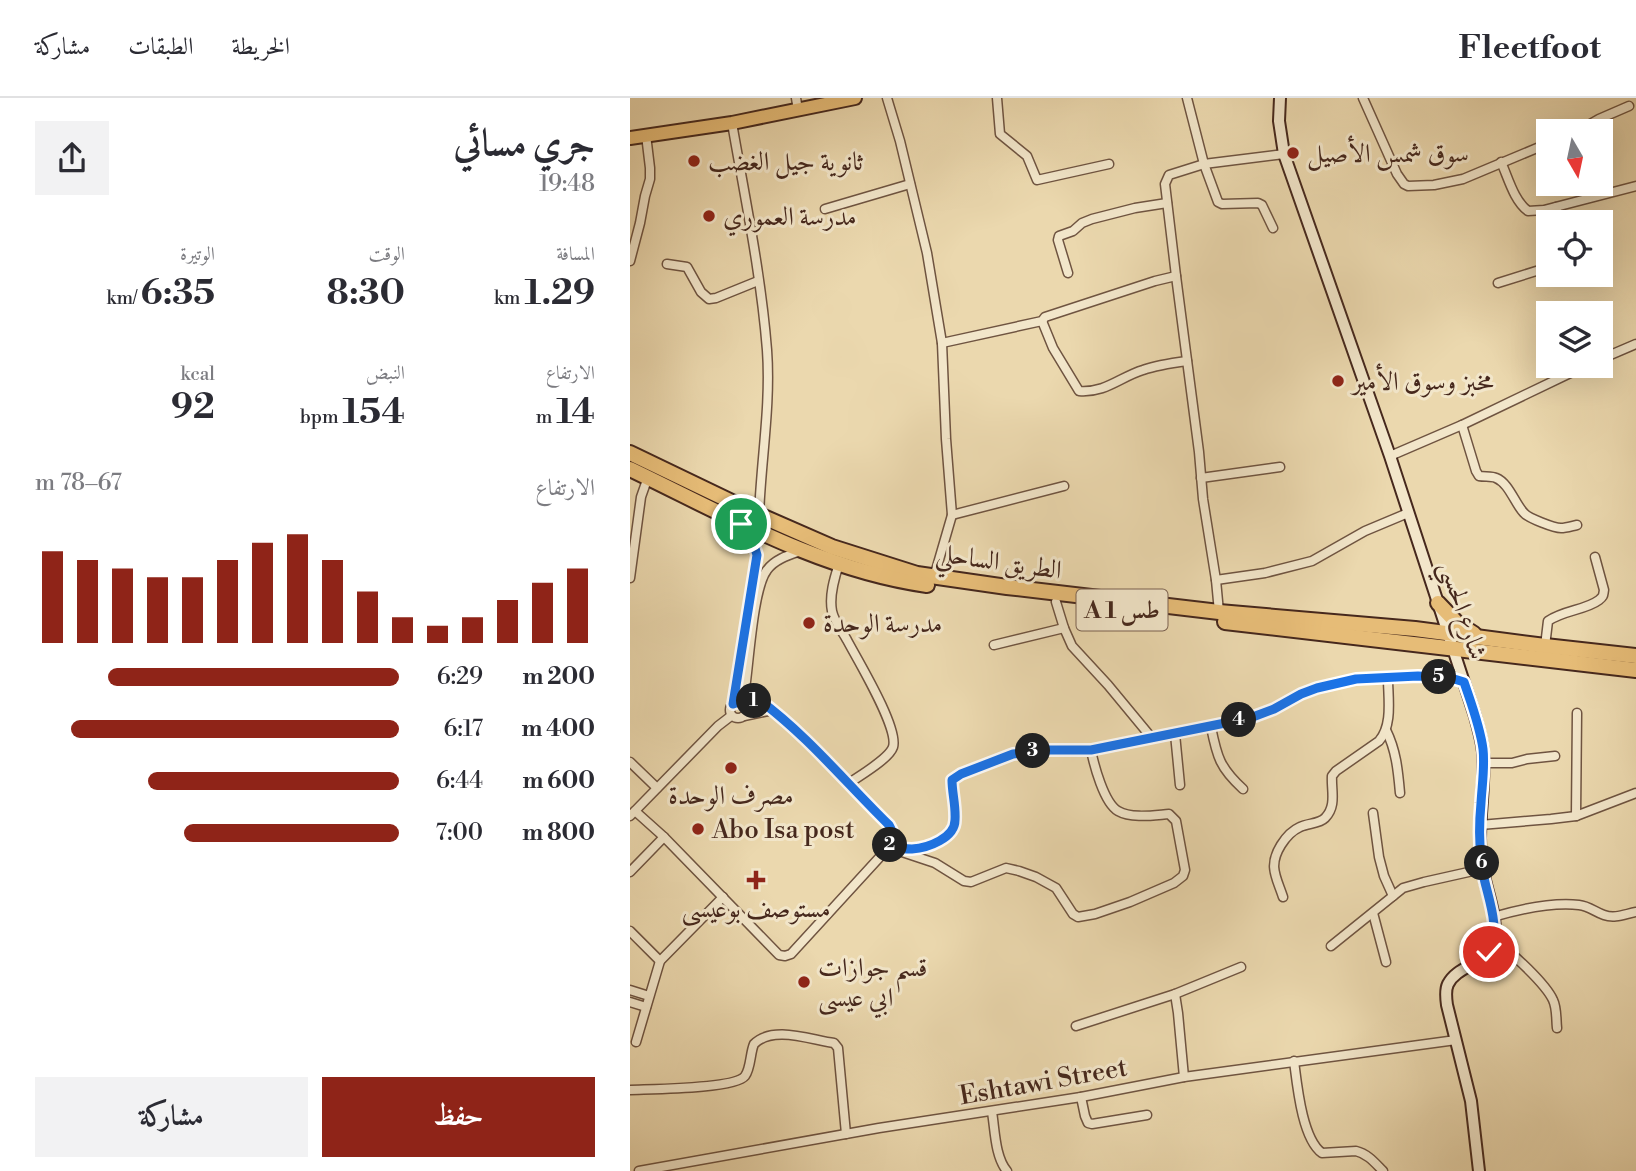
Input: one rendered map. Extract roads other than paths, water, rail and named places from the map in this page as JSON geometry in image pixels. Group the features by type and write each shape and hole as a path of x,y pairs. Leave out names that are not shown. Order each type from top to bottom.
{"highway":[{"name":"الطريق الساحلي","path":"630,453 832,547 917,574 1219,612 1415,629 1636,656"},
{"name":"الطريق الساحلي","path":"630,469 802,551 839,564 917,584 1636,670"},
{"path":"1415,629 1428,622 1438,603"},
{"path":"1438,603 1457,623 1481,637"}],"main road":[{"path":"630,138 732,122 797,104 855,98"}],"street":[{"path":"887,98 927,253 942,343 952,515 934,577"},
{"path":"997,98 1000,134 1027,156 1035,179 1109,164"},
{"path":"1187,98 1204,164 1218,202 1258,203 1262,205 1273,228"},
{"name":"شارع الحسي","path":"1280,98 1279,121 1284,154 1390,456 1481,739 1482,869 1493,917 1494,938"},
{"path":"1363,98 1404,184 1434,185 1463,178 1536,148"},
{"path":"1599,119 1629,106"},
{"path":"732,122 767,351 767,404 759,515"},
{"path":"630,261 650,179 646,135"},
{"path":"1219,612 1166,184 1171,174 1204,164 1284,154"},
{"path":"1501,162 1522,207 1533,212 1636,186"},
{"path":"825,209 911,184"},
{"path":"1068,273 1059,236 1087,221 1135,208 1167,203"},
{"path":"667,264 687,267 701,292 709,299 758,281"},
{"path":"1498,283 1536,271"},
{"path":"942,343 1042,321 1056,313 1176,276"},
{"path":"1042,321 1053,348 1080,391 1104,388 1140,370 1187,361"},
{"path":"1613,354 1636,344"},
{"path":"1390,456 1560,378"},
{"path":"1462,425 1475,471 1479,476 1498,478 1527,516 1560,528 1577,525"},
{"path":"1201,478 1280,467"},
{"path":"630,578 633,540 641,497 648,477"},
{"path":"952,515 1064,486"},
{"path":"1216,580 1265,573 1312,561 1364,531 1408,513"},
{"path":"741,524 757,555 740,704 746,711 744,716"},
{"path":"740,704 746,689 757,601 763,576 779,560 802,551"},
{"path":"1545,646 1548,621 1559,614 1598,601 1604,594 1595,557"},
{"path":"839,564 832,595 833,615 870,681 890,724 894,744 887,756 848,784"},
{"path":"1056,602 1072,646 1151,737"},
{"path":"994,645 1064,628"},
{"path":"889,848 915,849 937,842 951,832 955,823 952,780 1013,754 1048,750 1091,750 1211,727 1250,718 1317,688 1356,679 1418,676 1442,677 1464,682"},
{"path":"1283,897 1273,867 1275,854 1290,832 1325,818 1333,800 1332,776 1384,735 1389,706 1388,678"},
{"path":"732,716 718,726 633,813 664,837 779,955 785,956 791,954 889,848 894,834 889,825 817,750 782,717 746,689"},
{"path":"758,699 730,709 732,716 738,719 773,710"},
{"path":"1576,816 1577,713"},
{"path":"1211,727 1216,752 1228,775 1243,789"},
{"path":"1386,730 1393,745 1400,793"},
{"path":"1175,734 1180,785"},
{"path":"889,848 935,863 971,883 1006,868 1036,877 1056,888 1077,917 1130,902 1174,883 1183,876 1185,870 1176,821 1169,814 1149,816 1119,812 1112,805 1098,778 1091,750"},
{"path":"1483,763 1512,763 1555,755"},
{"path":"630,762 657,788"},
{"path":"1480,825 1576,816 1636,793"},
{"path":"1373,813 1379,858 1393,896"},
{"path":"630,872 664,837"},
{"path":"1331,946 1403,888 1482,869"},
{"path":"636,1042 660,961 723,897"},
{"path":"1493,917 1539,906 1587,906 1611,917 1636,912"},
{"path":"1373,913 1386,962"},
{"path":"630,931 660,961"},
{"path":"1479,1171 1471,1101 1447,1005 1448,984 1489,952 1494,938 1530,971 1553,998 1557,1028"},
{"path":"1076,1026 1175,994 1241,967"},
{"path":"630,990 649,996"},
{"path":"1175,994 1184,1077"},
{"path":"630,1002 646,1007"},
{"path":"630,1090 681,1089 731,1083 747,1074 754,1044 763,1037 792,1034 834,1043 838,1048 846,1134"},
{"name":"Eshtawi Street","path":"639,1171 846,1134 1081,1097 1184,1077 1456,1041"},
{"path":"1294,1061 1299,1103 1318,1151 1356,1151 1367,1156 1384,1171"},
{"path":"1081,1097 1088,1123 1147,1115"},
{"path":"992,1112 1001,1160 1007,1171"}],"place":[{"name":"سوق شمس الأصيل","path":"1293,153"},
{"name":"ثانوية جيل الغضب","path":"694,161"},
{"name":"مدرسة العموري","path":"709,216"},
{"name":"مخبز وسوق الأمير","path":"1338,381"},
{"name":"مدرسة الوحدة","path":"809,623"},
{"name":"مصرف الوحدة","path":"731,768"},
{"name":"Abo Isa post","path":"698,829"},
{"name":"مستوصف بوعيسى","path":"756,880"},
{"name":"قسم جوازات ابي عيسى","path":"804,982"}]}
